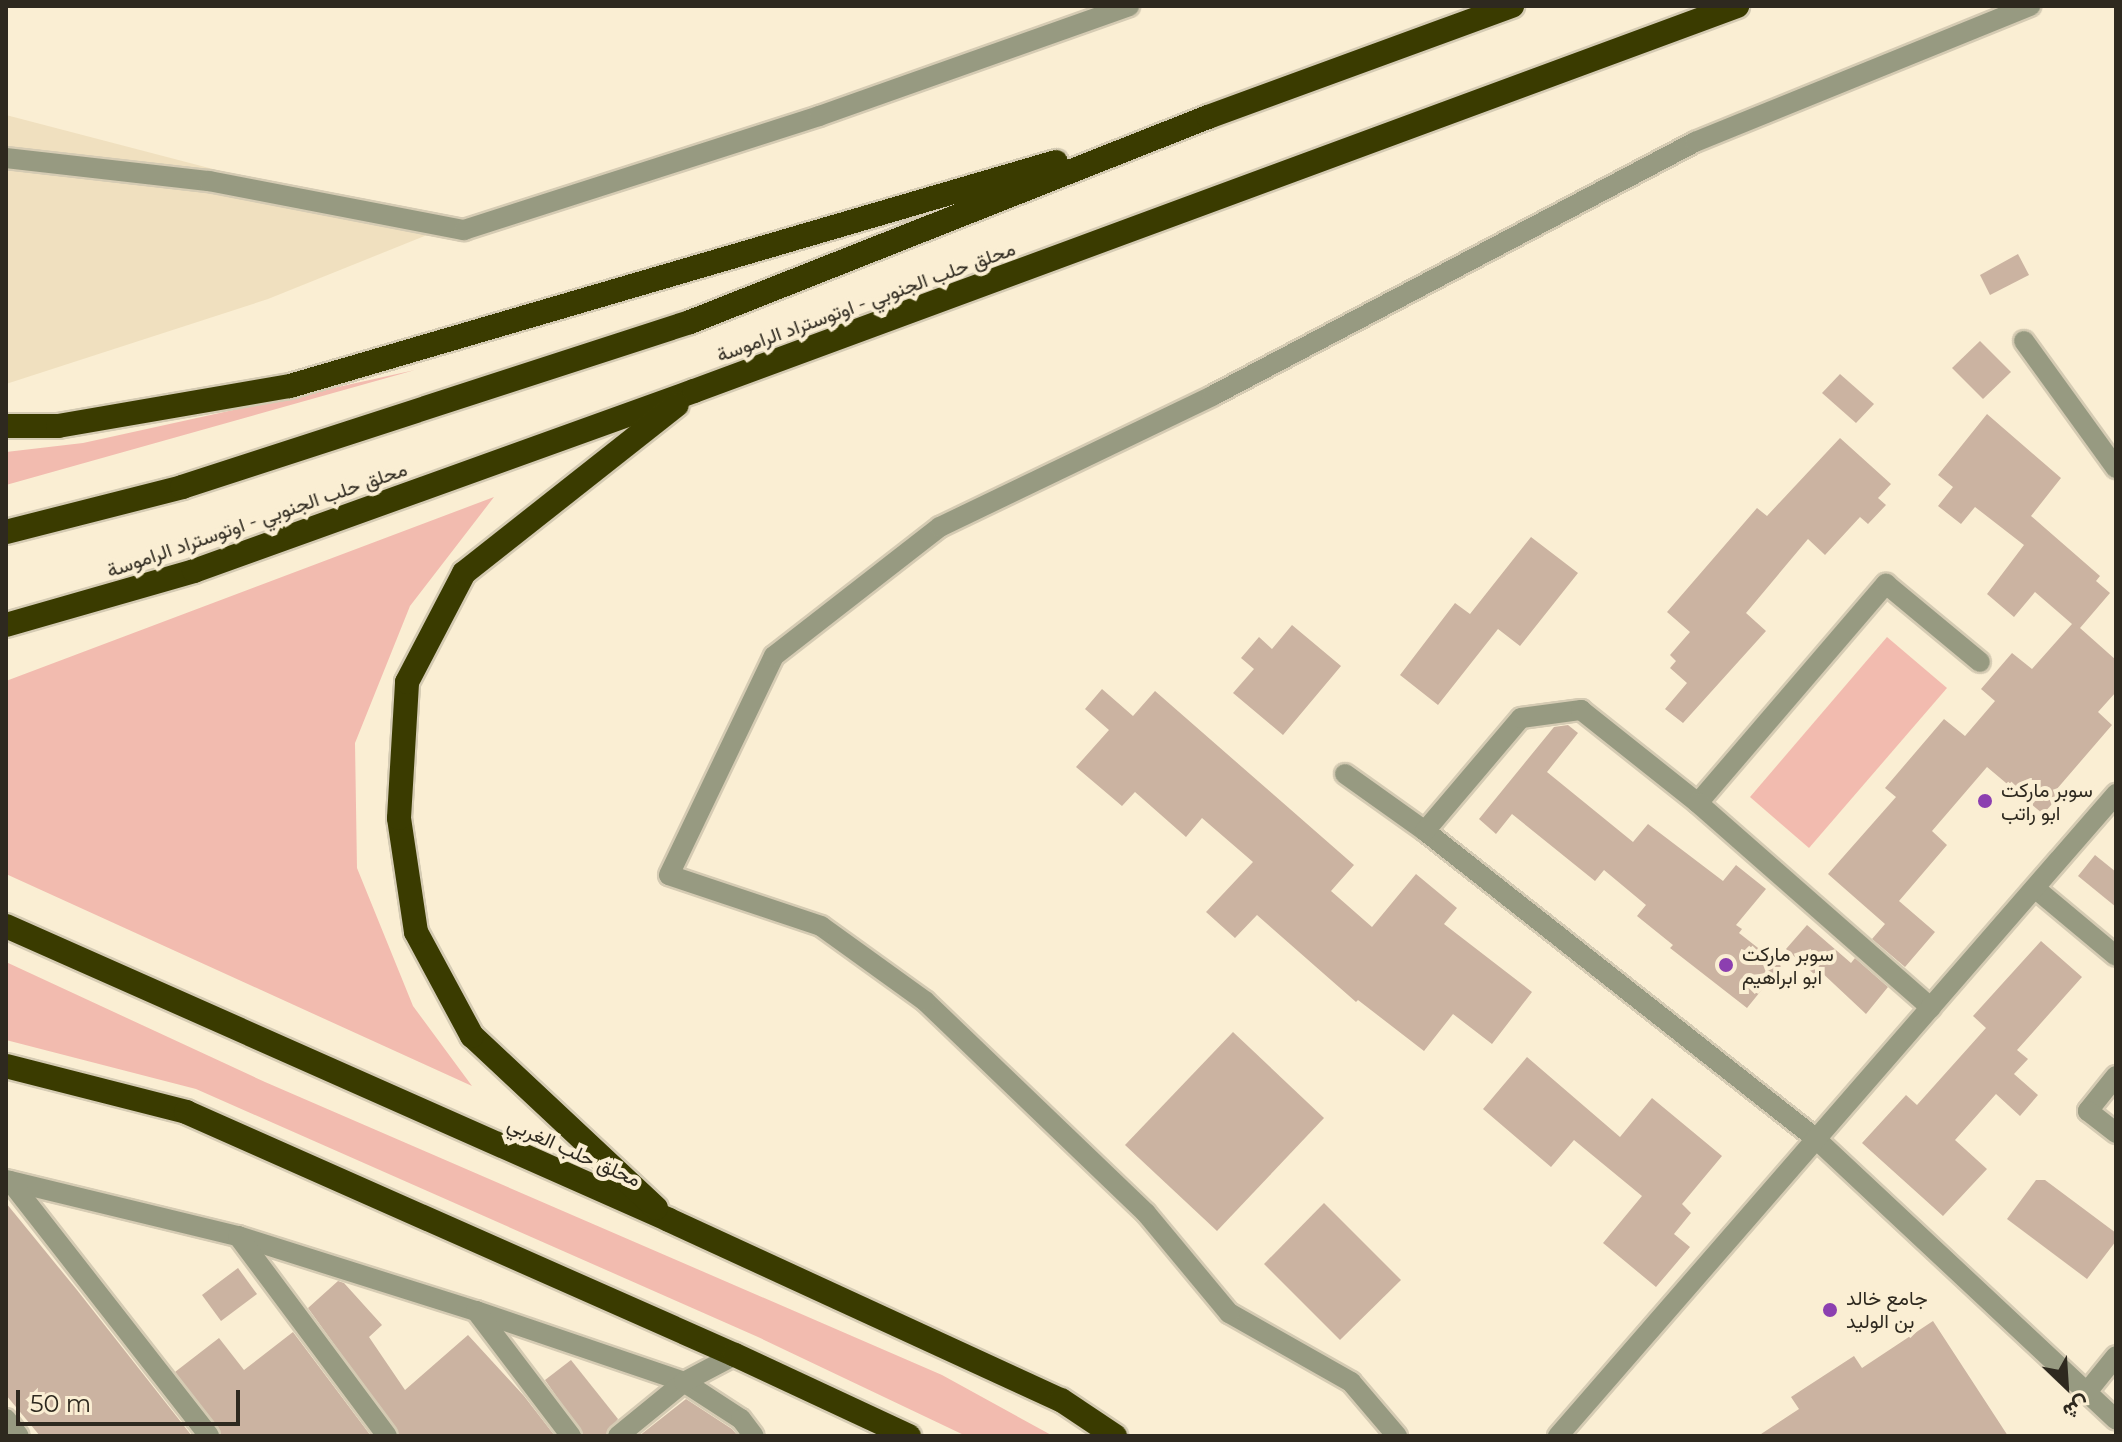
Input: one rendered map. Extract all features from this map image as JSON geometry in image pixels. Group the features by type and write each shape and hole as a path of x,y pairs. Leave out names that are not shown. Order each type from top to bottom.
{"highway":[{"name":"محلق حلب الجنوبي - اوتوستراد الراموسة","path":"6,532 182,487 690,322 1208,117 1512,6"},
{"name":"محلق حلب الجنوبي - اوتوستراد الراموسة","path":"6,625 194,571 694,391 1737,6"},
{"path":"6,426 58,426 290,386 1208,117"},
{"path":"669,1220 472,1036 416,932 399,818 407,682 464,573 694,391"},
{"name":"محلق حلب الغربي","path":"6,926 669,1220 1061,1400 1115,1436"},
{"path":"6,1066 186,1112 735,1355 909,1436"}],"street":[{"path":"6,158 209,181 464,230 819,116 1129,6"},
{"path":"1397,1436 1351,1382 1229,1313 1146,1213 925,1001 821,926 669,875 774,656 940,527 1212,396 1695,142 2030,6"},
{"path":"2024,341 2116,468"},
{"path":"1698,803 1886,584 1980,662"},
{"path":"1425,831 1521,718 1581,710 1698,803 1931,1008"},
{"path":"1345,774 1425,831 1815,1138 2116,1420"},
{"path":"1558,1436 2116,794"},
{"path":"2036,889 2116,956"},
{"path":"2116,1076 2088,1111 2116,1133"},
{"path":"8,1181 238,1236 476,1311 684,1382 741,1419 754,1436"},
{"path":"8,1181 209,1436"},
{"path":"238,1236 387,1436"},
{"path":"476,1311 571,1436"},
{"path":"618,1436 684,1382 735,1355"},
{"path":"2087,1392 2116,1356"},
{"path":"6,1419 19,1436"}],"shaded area":[{"path":"6,115 442,229 268,299 6,384"},
{"path":"415,370 6,485 6,452 83,443"},
{"path":"494,497 410,606 355,743 357,868 413,1006 472,1086 6,874 6,681"},
{"path":"1887,637 1947,688 1809,848 1750,797"},
{"path":"6,962 265,1082 942,1375 1053,1436 966,1436 758,1337 196,1089 6,1040"}],"building":[{"path":"2018,254 2029,275 1990,295 1980,275"},
{"path":"1980,341 2011,372 1983,399 1952,368"},
{"path":"1840,374 1874,404 1856,423 1822,393"},
{"path":"1987,414 2061,478 2031,516 2100,576 2096,581 2110,593 2080,628 2116,660 2116,692 2098,712 2112,725 2056,790 2061,794 2043,814 1987,767 1932,831 1947,845 1899,901 1935,932 1905,967 1872,939 1885,924 1828,874 1896,797 1885,788 1944,719 1965,736 1995,701 1981,689 2012,653 2032,669 2072,624 2035,592 2014,617 1987,594 2024,545 1975,507 1961,524 1938,506 1953,487 1938,475"},
{"path":"1840,438 1891,484 1878,498 1886,505 1868,524 1860,517 1825,555 1808,539 1746,613 1766,631 1683,723 1665,709 1687,683 1670,668 1676,661 1670,655 1690,632 1667,612 1757,508 1767,516"},
{"path":"1531,537 1578,573 1520,646 1498,629 1438,705 1400,675 1455,603 1470,614"},
{"path":"1292,625 1341,666 1283,735 1233,693 1254,669 1241,658 1259,637 1272,649"},
{"path":"1102,689 1133,716 1155,691 1354,865 1331,891 1372,927 1416,874 1457,908 1444,924 1532,992 1492,1044 1453,1014 1424,1051 1358,1000 1356,1002 1257,915 1235,938 1206,912 1253,862 1202,818 1186,837 1135,792 1122,806 1076,767 1109,730 1085,709"},
{"path":"1568,725 1578,733 1547,772 1633,842 1648,824 1723,881 1736,865 1766,889 1736,925 1742,929 1739,933 1781,966 1747,1008 1670,948 1673,945 1637,916 1646,905 1604,870 1595,881 1512,814 1496,834 1479,819 1554,727"},
{"path":"2095,855 2116,872 2116,907 2078,876"},
{"path":"1807,925 1851,963 1855,958 1888,987 1866,1014 1818,969 1814,974 1786,949"},
{"path":"2041,941 2082,977 2017,1050 2028,1059 2014,1074 2038,1095 2020,1116 1996,1094 1955,1140 1987,1169 1943,1216 1862,1143 1906,1095 1917,1105 1986,1028 1973,1016"},
{"path":"1233,1032 1324,1118 1217,1231 1125,1145"},
{"path":"1527,1057 1620,1137 1652,1098 1722,1156 1682,1204 1691,1213 1674,1234 1690,1247 1656,1287 1603,1243 1642,1196 1574,1140 1551,1167 1483,1109"},
{"path":"2036,1180 2045,1180 2116,1233 2116,1241 2087,1279 2007,1219"},
{"path":"6,1203 192,1436 40,1436 6,1395"},
{"path":"1324,1203 1401,1280 1340,1340 1264,1264"},
{"path":"238,1268 257,1294 221,1321 202,1295"},
{"path":"338,1281 344,1283 382,1325 369,1337 405,1390 468,1335 524,1396 555,1436 400,1436 308,1308"},
{"path":"1933,1321 2008,1436 1758,1436 1799,1409 1791,1397 1854,1356 1862,1368"},
{"path":"293,1332 371,1436 222,1436 175,1372 219,1338 244,1370"},
{"path":"571,1360 618,1419 605,1436 584,1436 545,1380"},
{"path":"686,1399 732,1429 738,1436 639,1436"}],"place":[{"name":"سوبر ماركت ابو راتب","path":"1985,801"},
{"name":"سوبر ماركت ابو ابراهيم","path":"1726,965"},
{"name":"جامع خالد بن الوليد","path":"1830,1310"}]}
